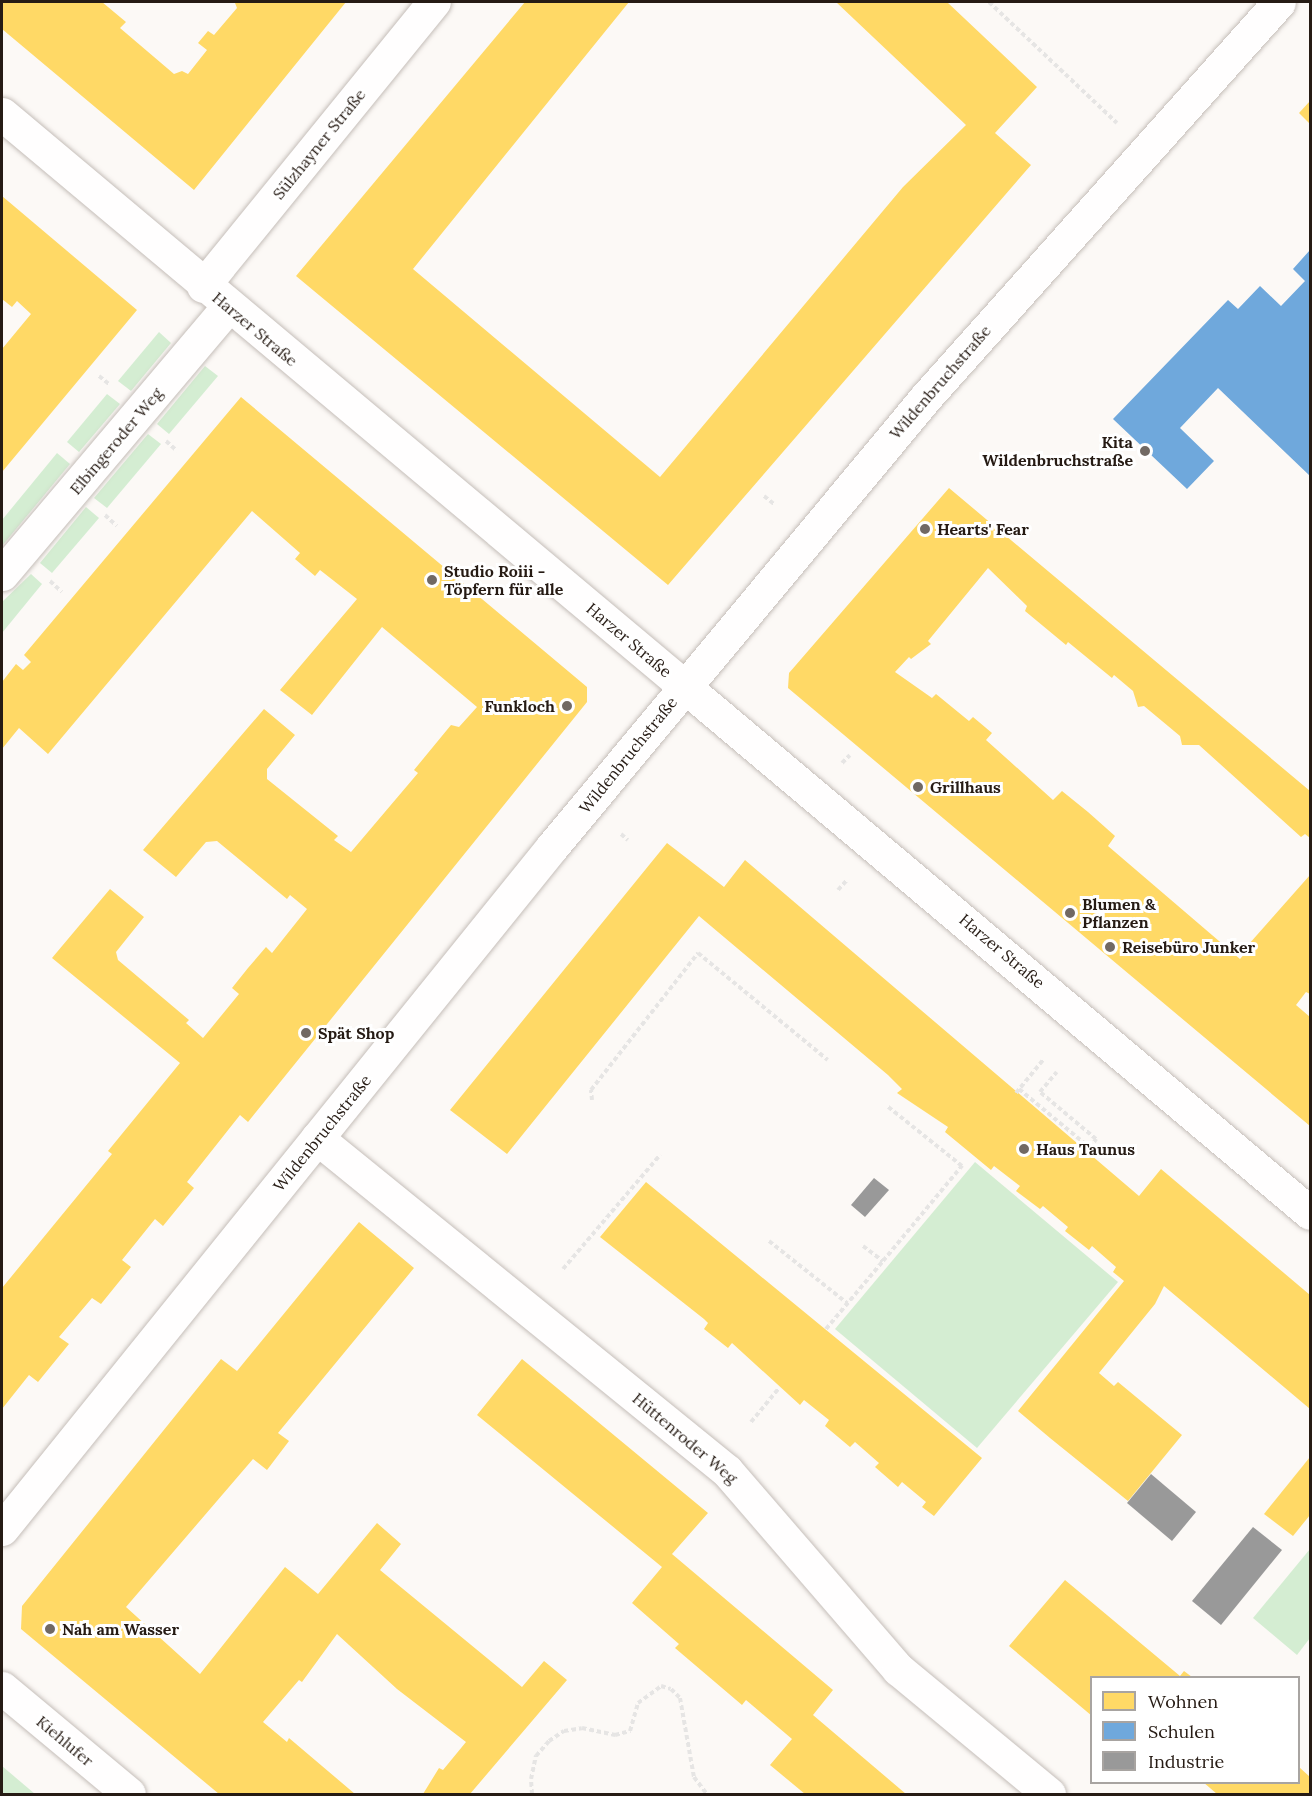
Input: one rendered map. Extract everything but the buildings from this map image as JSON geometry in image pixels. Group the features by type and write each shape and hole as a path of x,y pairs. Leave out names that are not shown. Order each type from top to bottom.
{"street":[{"name":"Sülzhayner Straße","path":"203,286 434,2"},
{"name":"Wildenbruchstraße","path":"2,1529 684,686 964,353 1279,2"},
{"name":"Harzer Straße","path":"2,114 228,307 684,686 1311,1213"},
{"name":"Elbingeroder Weg","path":"2,574 228,307"},
{"name":"Hüttenroder Weg","path":"318,1138 727,1471 898,1669 1048,1794"},
{"name":"Kiehlufer","path":"2,1688 129,1794"}],"path":[{"path":"989,2 1089,96"},
{"path":"764,496 776,505"},
{"path":"842,763 850,754"},
{"path":"621,834 628,840"},
{"path":"838,890 848,879"},
{"path":"592,1100 591,1090 698,953 828,1060"},
{"path":"1016,1094 1043,1060"},
{"path":"1019,1089 1090,1148 1096,1139 1040,1092 1057,1072"},
{"path":"826,1329 962,1166 887,1106"},
{"path":"563,1269 660,1155"},
{"path":"769,1241 847,1303"},
{"path":"863,1246 883,1261"},
{"path":"751,1422 780,1387"},
{"path":"532,1794 531,1779 536,1756 549,1741 564,1731 582,1728 615,1734 630,1731 638,1703 662,1686 671,1689 680,1698 694,1777 707,1794"}],"green space":[{"path":"159,332 171,343 131,391 118,381"},
{"path":"205,366 218,376 169,434 157,424"},
{"path":"107,394 120,404 79,452 67,442"},
{"path":"148,434 161,444 107,508 94,498"},
{"path":"57,453 70,464 2,546 2,520"},
{"path":"86,507 99,518 52,573 40,563"},
{"path":"31,574 42,584 2,633 2,602"},
{"path":"975,1162 1118,1282 977,1448 835,1329"},
{"path":"1310,1549 1310,1638 1297,1655 1253,1618"},
{"path":"2,1766 35,1794 2,1794"}],"place":[{"name":"Kita Wildenbruchstraße","path":"1145,451"},
{"name":"Hearts' Fear","path":"925,529"},
{"name":"Studio Roiii - Töpfern für alle","path":"432,580"},
{"name":"Funkloch","path":"567,706"},
{"name":"Grillhaus","path":"918,787"},
{"name":"Blumen & Pflanzen","path":"1070,913"},
{"name":"Reisebüro Junker","path":"1110,947"},
{"name":"Spät Shop","path":"306,1033"},
{"name":"Haus Taunus","path":"1024,1149"},
{"name":"Nah am Wasser","path":"50,1629"}]}
